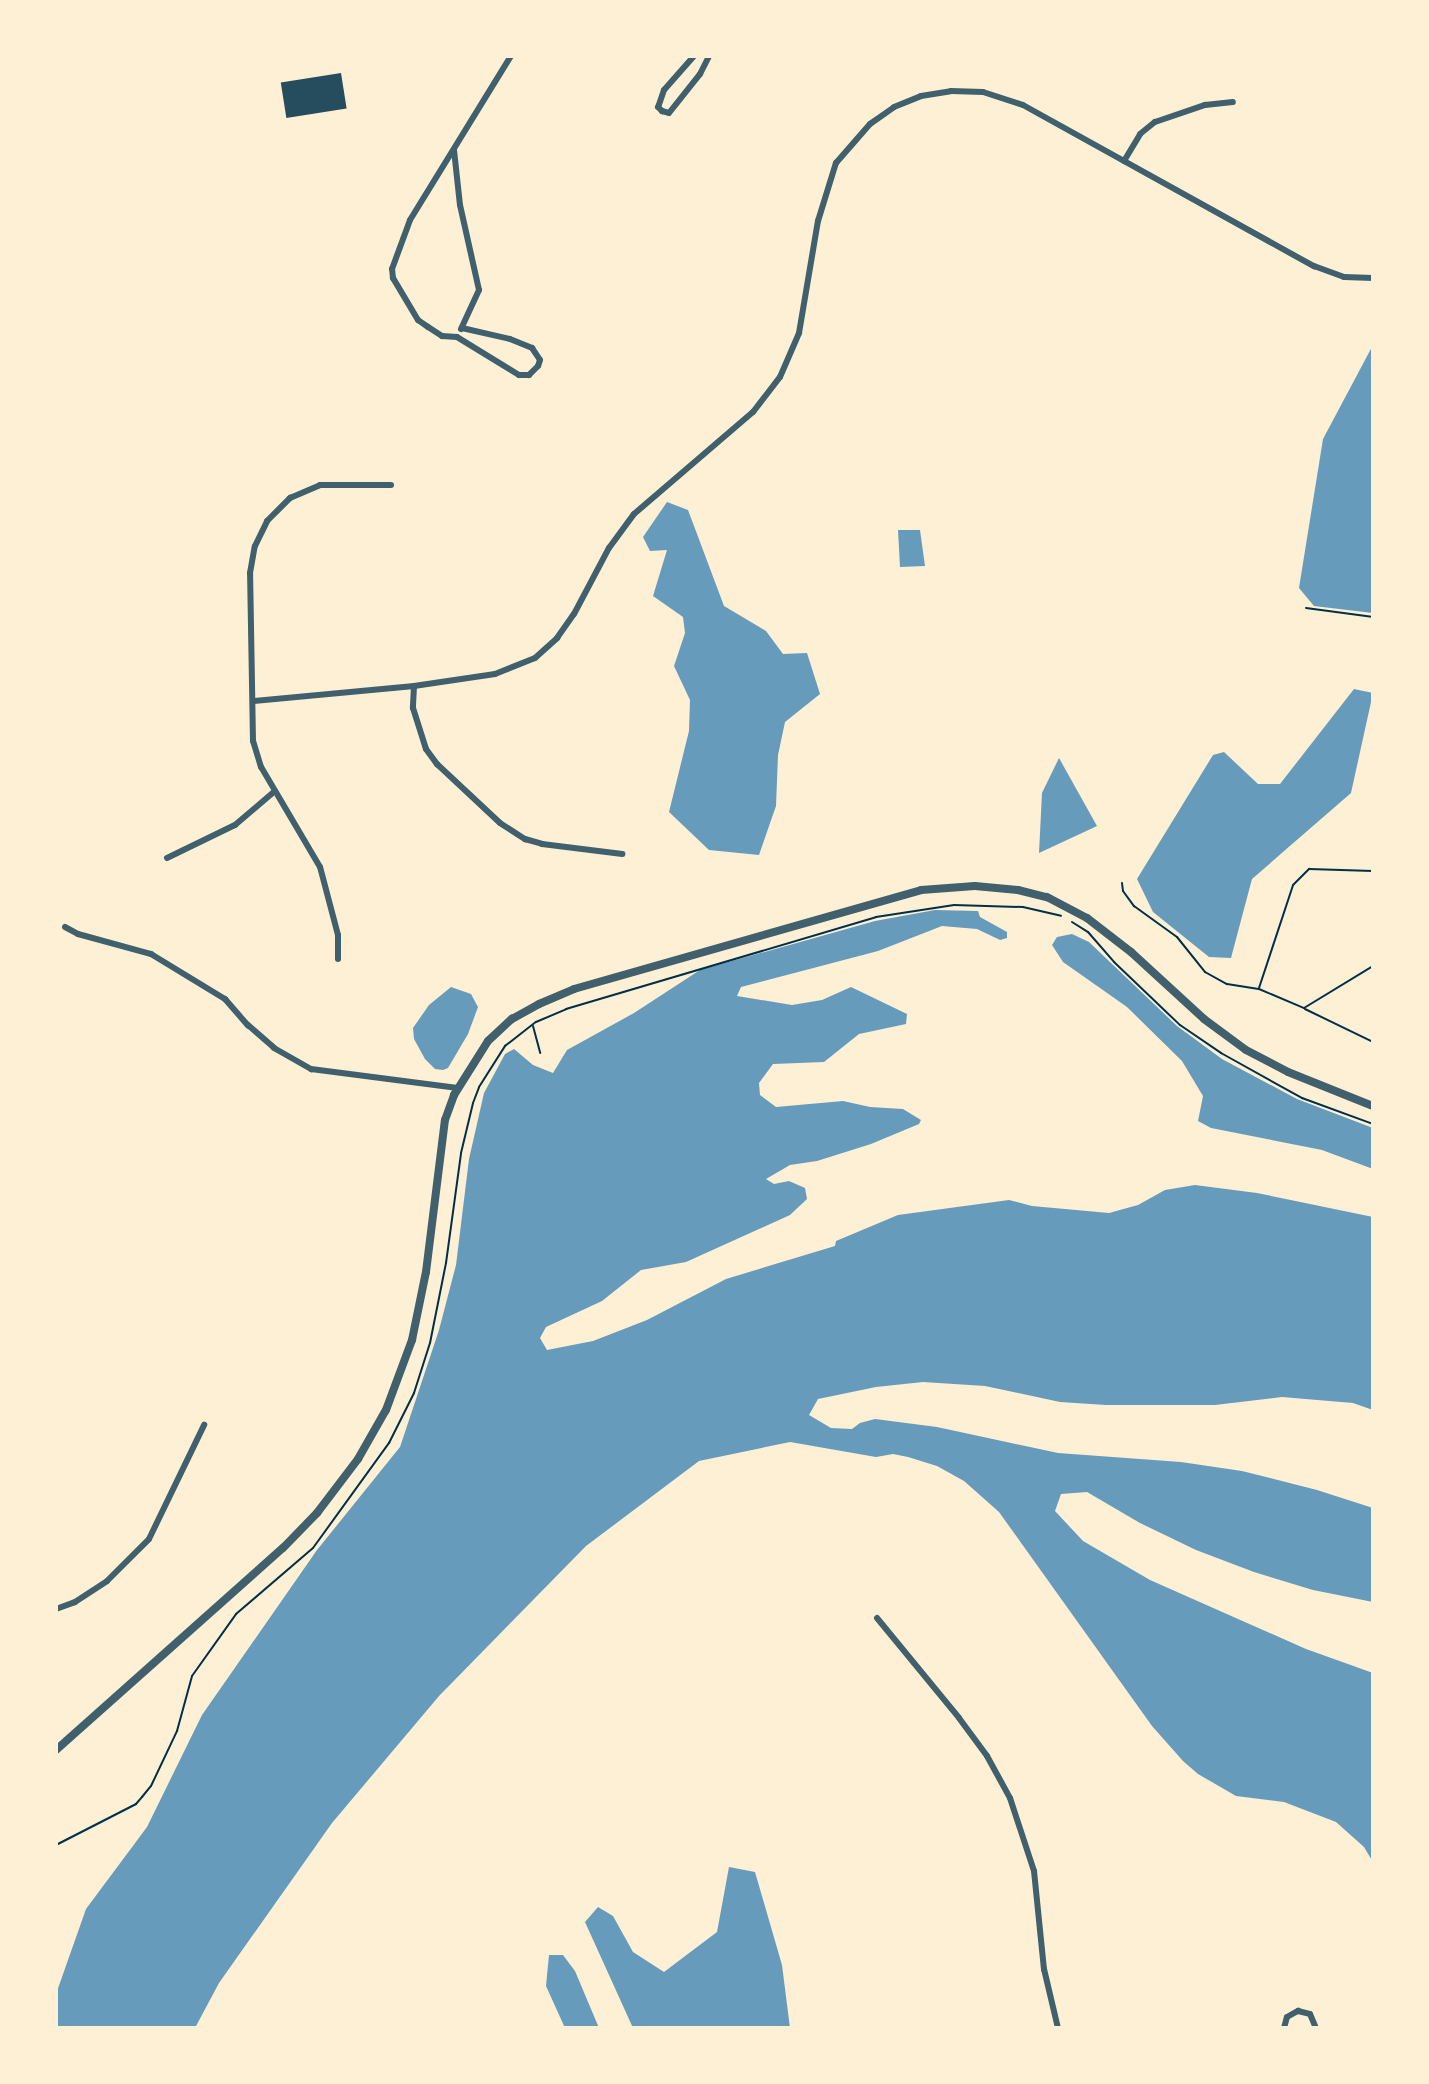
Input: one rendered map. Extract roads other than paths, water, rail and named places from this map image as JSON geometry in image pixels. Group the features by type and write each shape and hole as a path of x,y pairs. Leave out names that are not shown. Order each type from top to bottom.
{"street":[{"path":"462,328 510,339 531,348 540,360 538,366 529,375 519,375 457,337 442,336 418,320 401,296 392,269 410,220 511,56"},
{"path":"694,56 664,90 658,107 662,111 668,113 700,74 709,56"},
{"path":"253,701 414,686 495,674 536,658 569,622 609,548 634,514 768,396 791,357 799,333 818,221 829,178 848,147 870,124 894,107 922,96 950,91 983,92 1023,105 1314,266 1344,277 1373,278"},
{"path":"1124,161 1140,134 1154,122 1205,105 1233,102"},
{"path":"454,149 460,205 478,290 457,337"},
{"path":"338,959 338,935 320,867 261,767 253,741 250,573 255,546 267,521 290,498 320,485 391,485"},
{"path":"414,686 413,708 426,748 437,764 500,823 525,839 542,844 622,854"},
{"path":"167,858 235,825 275,791"},
{"path":"56,1750 283,1548 317,1513 368,1444 394,1392 412,1340 426,1272 445,1120 458,1088 478,1054 500,1029 525,1010 554,997 921,890 975,886 1031,892 1065,905 1119,942 1204,1019 1246,1050 1288,1072 1373,1107"},
{"path":"65,927 78,934 151,954 225,999 247,1025 274,1048 311,1069 458,1088"},
{"path":"56,1609 75,1602 107,1581 149,1539 204,1425"},
{"path":"877,1618 959,1718 987,1756 1010,1798 1034,1871 1044,1969 1058,2028"},
{"path":"1284,2028 1287,2017 1298,2011 1310,2014 1317,2028"}],"water":[{"path":"1373,345 1373,613 1314,606 1299,588 1323,439"},
{"path":"667,502 688,510 724,606 766,631 783,654 807,653 820,694 785,722 778,755 776,806 759,855 709,850 669,812 689,731 690,700 674,666 685,633 683,617 653,596 667,550 650,551 643,537"},
{"path":"898,530 920,530 925,566 900,567"},
{"path":"1354,689 1373,693 1351,793 1252,879 1231,958 1209,957 1153,912 1137,879 1213,755 1224,752 1258,784 1280,784"},
{"path":"1059,758 1097,826 1039,853 1042,793"},
{"path":"935,910 978,911 980,917 1007,932 1007,938 1000,940 977,929 942,926 878,951 741,987 737,996 792,1005 822,1000 851,987 907,1014 906,1024 859,1034 824,1062 773,1064 759,1083 760,1095 776,1107 843,1101 870,1107 903,1109 921,1120 919,1124 871,1144 817,1161 790,1165 766,1179 774,1184 789,1181 805,1188 807,1199 790,1215 686,1262 641,1270 602,1301 546,1327 540,1338 547,1350 593,1341 647,1320 726,1279 835,1246 836,1241 898,1215 1009,1200 1032,1206 1109,1213 1138,1205 1165,1190 1195,1185 1257,1193 1373,1217 1373,1410 1353,1403 1282,1397 1215,1405 1106,1405 1060,1402 985,1386 923,1382 876,1387 818,1399 809,1415 831,1428 852,1429 860,1423 875,1419 937,1427 1058,1453 1181,1462 1242,1471 1317,1490 1373,1508 1373,1602 1313,1590 1196,1550 1140,1523 1087,1492 1061,1494 1055,1511 1083,1541 1150,1580 1306,1649 1373,1673 1373,1862 1364,1847 1336,1822 1284,1802 1236,1796 1198,1774 1183,1761 1152,1726 999,1512 964,1481 937,1466 908,1457 893,1454 876,1457 790,1442 699,1461 586,1546 439,1696 332,1823 219,1983 195,2028 56,2028 56,1994 86,1909 147,1827 202,1715 317,1550 400,1447 439,1330 456,1265 469,1159 484,1093 505,1054 514,1049 533,1065 553,1073 567,1050 634,1013 700,970 875,921"},
{"path":"1072,934 1089,942 1177,1026 1222,1059 1297,1099 1373,1128 1373,1169 1322,1150 1211,1128 1198,1121 1203,1096 1182,1061 1127,1007 1063,962 1052,945 1057,937"},
{"path":"451,987 471,994 478,1007 468,1034 448,1068 435,1069 425,1059 414,1039 413,1028 429,1005"},
{"path":"729,1867 755,1872 782,1965 790,2028 633,2028 585,1922 598,1907 613,1916 633,1952 664,1972 717,1932"},
{"path":"549,1955 563,1955 575,1971 599,2028 565,2028 546,1986"}]}
